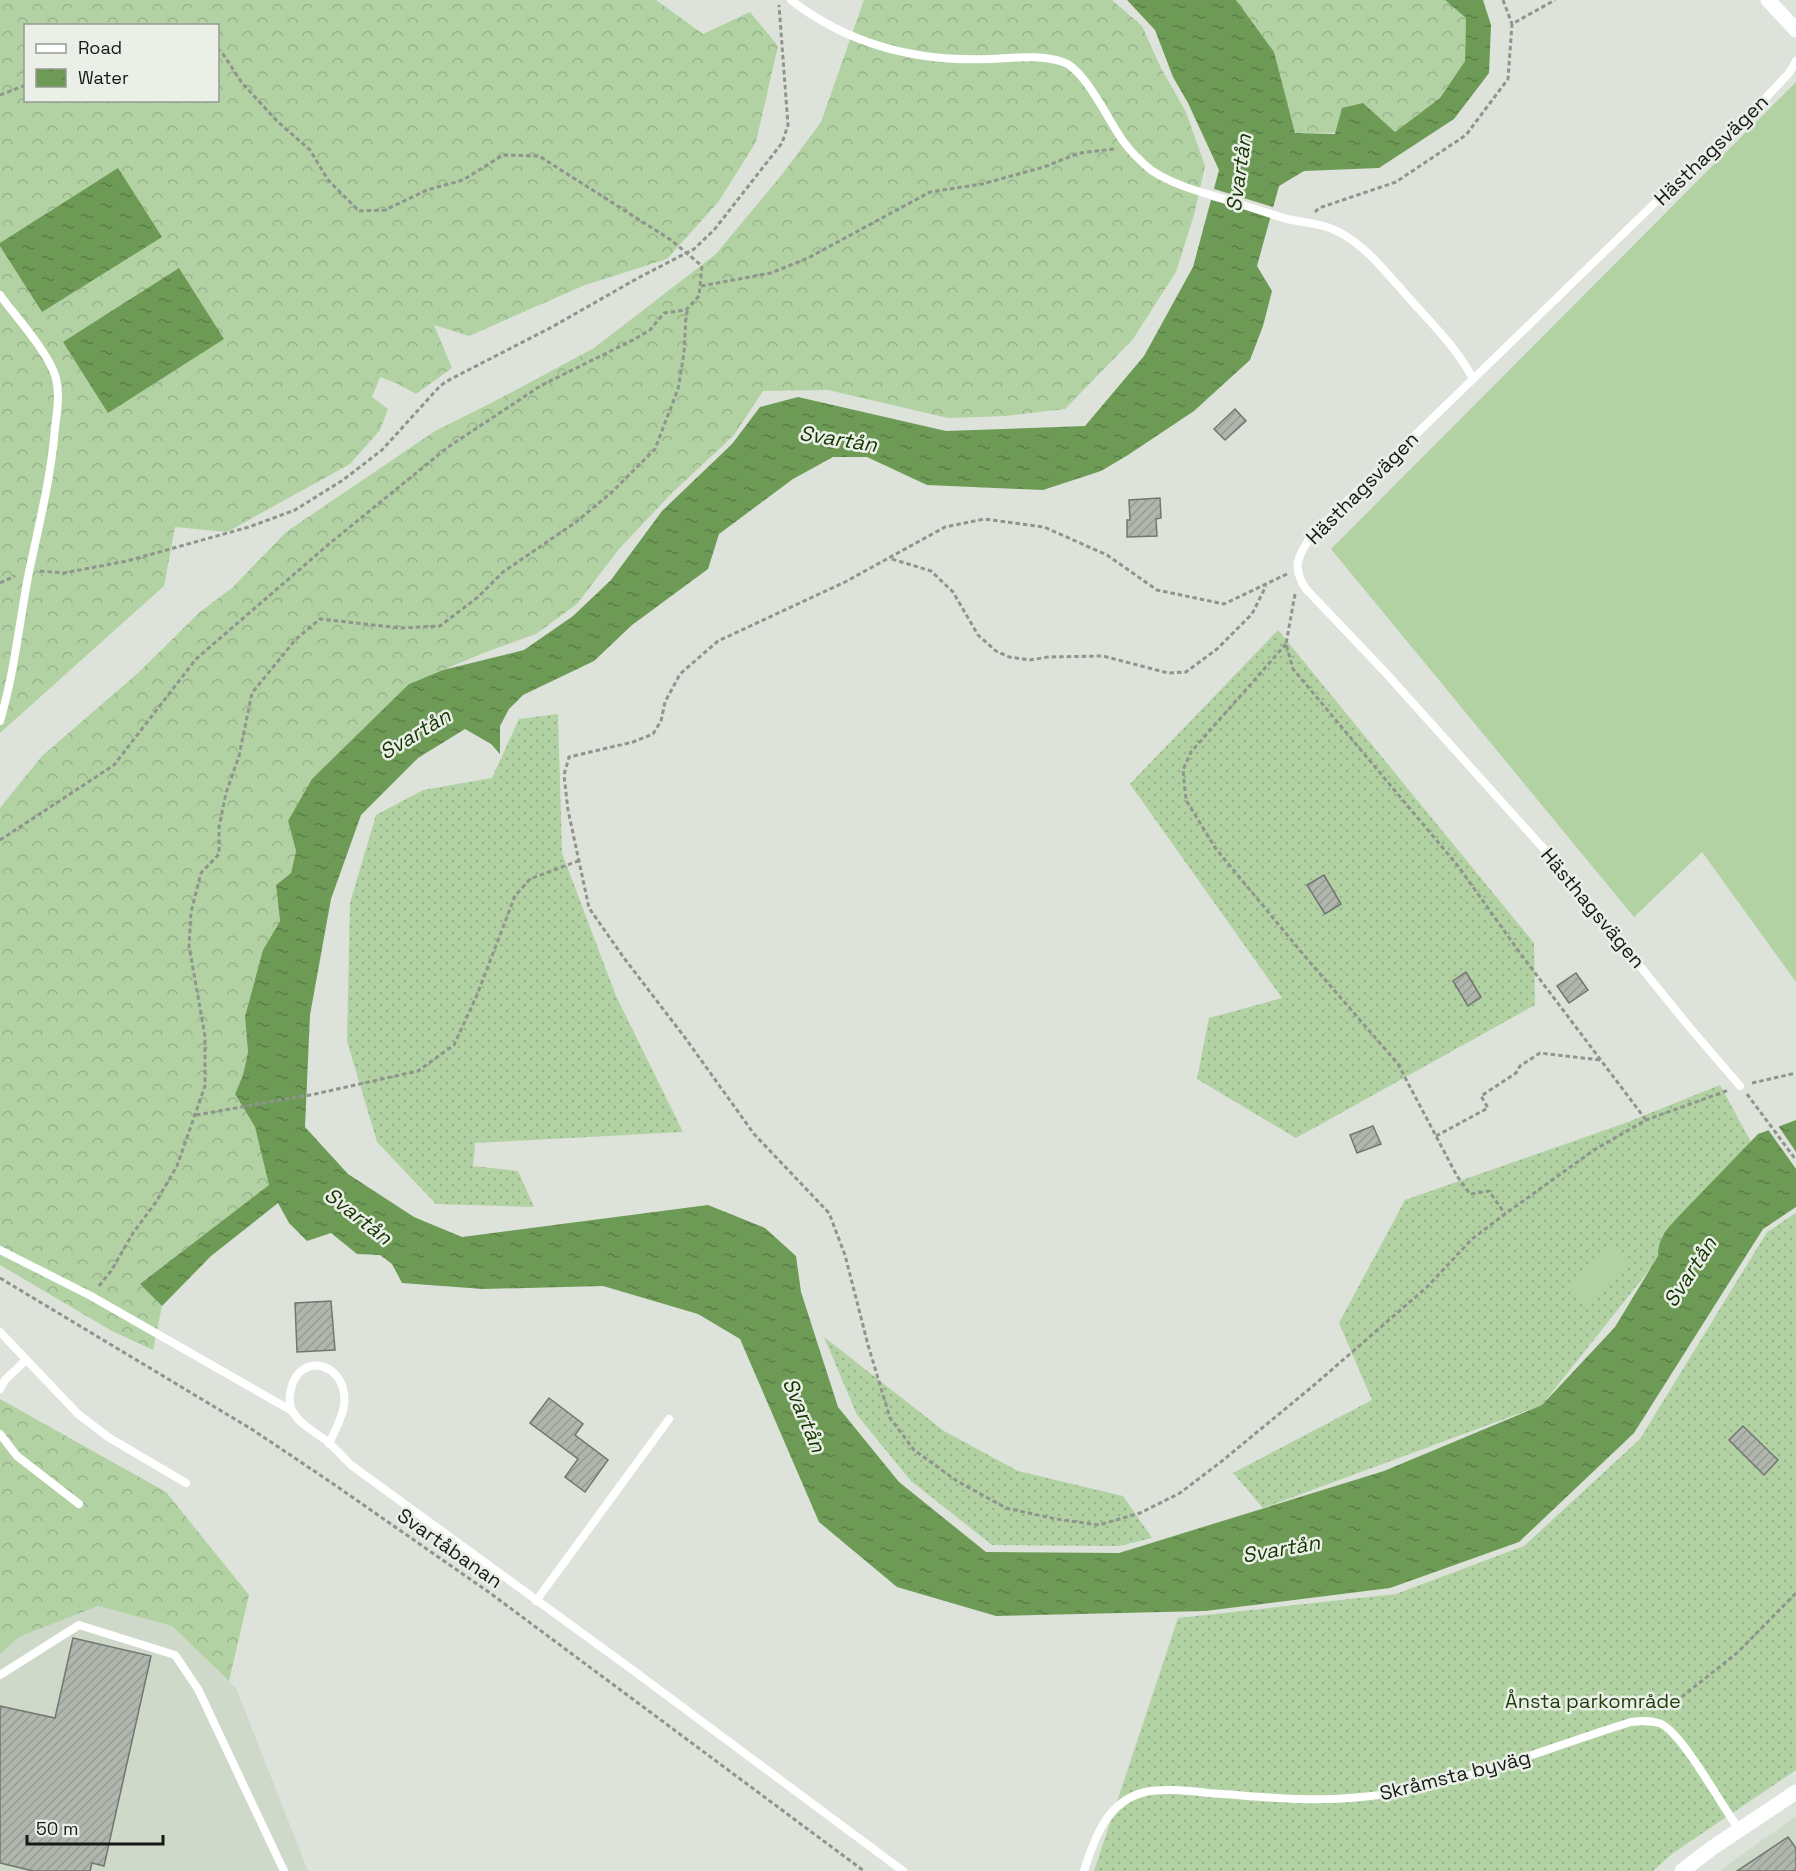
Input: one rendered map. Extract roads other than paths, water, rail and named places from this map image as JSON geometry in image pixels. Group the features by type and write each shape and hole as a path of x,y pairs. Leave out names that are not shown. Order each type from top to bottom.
{"street":[{"path":"1768,0 1796,30"},
{"path":"1683,1871 1739,1829 1796,1792"}],"lane":[{"path":"791,0 820,21 861,41 891,50 962,58 1011,57 1065,62 1083,78 1128,148 1138,160 1157,174 1193,190 1283,217 1329,227 1356,243 1448,342 1473,379"},
{"name":"Hästhagsvägen","path":"1740,1086 1553,859 1384,671 1306,589 1299,579 1296,568 1302,549 1312,535 1659,199 1747,118 1789,73 1796,62"},
{"path":"0,295 51,365 58,398 53,450 15,658 0,721"},
{"path":"0,1250 91,1296 292,1411 302,1423 351,1465 903,1871"},
{"path":"0,1332 78,1414 108,1437 186,1483"},
{"path":"0,1389 5,1380 26,1360"},
{"path":"292,1411 289,1396 292,1382 300,1371 313,1366 328,1368 334,1372 345,1389 344,1407 329,1444"},
{"path":"536,1601 669,1419"},
{"path":"0,1434 17,1456 79,1504"},
{"path":"0,1675 79,1625 175,1655 198,1689 284,1871"},
{"name":"Skråmsta byväg","path":"1084,1871 1095,1837 1102,1824 1114,1810 1130,1798 1144,1792 1180,1791 1320,1799 1378,1796 1436,1784 1509,1763 1631,1722 1660,1723 1682,1742 1739,1829"}],"water":[{"name":"Svartån","path":"1127,0 1236,0 1274,52 1295,133 1335,134 1342,108 1363,103 1395,132 1440,98 1465,61 1466,18 1445,0 1483,0 1491,25 1489,73 1454,119 1379,168 1304,171 1279,186 1257,266 1272,291 1263,326 1250,360 1194,411 1128,455 1101,471 1043,490 927,485 867,457 833,457 793,479 719,534 708,569 632,625 594,661 523,695 509,709 500,726 500,754 491,744 465,729 418,758 361,815 331,899 310,1015 305,1127 348,1174 414,1217 462,1237 708,1205 765,1228 796,1256 801,1292 838,1407 899,1482 986,1552 1119,1553 1384,1471 1542,1405 1615,1327 1658,1256 1661,1240 1673,1222 1758,1134 1796,1120 1796,1207 1763,1229 1634,1433 1519,1542 1390,1588 1205,1611 996,1616 897,1587 819,1522 740,1339 698,1314 603,1286 483,1289 402,1283 392,1264 380,1255 357,1254 331,1233 307,1241 289,1223 278,1203 211,1256 162,1306 140,1284 269,1185 255,1127 235,1094 243,1075 248,1052 245,1016 263,950 280,921 276,885 291,873 296,851 288,821 312,779 409,684 443,670 524,650 573,616 611,580 662,511 732,444 760,407 798,397 946,431 1085,426 1144,356 1193,267 1219,170 1188,103 1173,77 1155,30"},
{"path":"118,168 162,237 42,312 0,243"},
{"path":"179,268 224,339 108,413 63,342"}],"park label":[{"name":"Ånsta parkområde","path":"1593,1701"}]}
